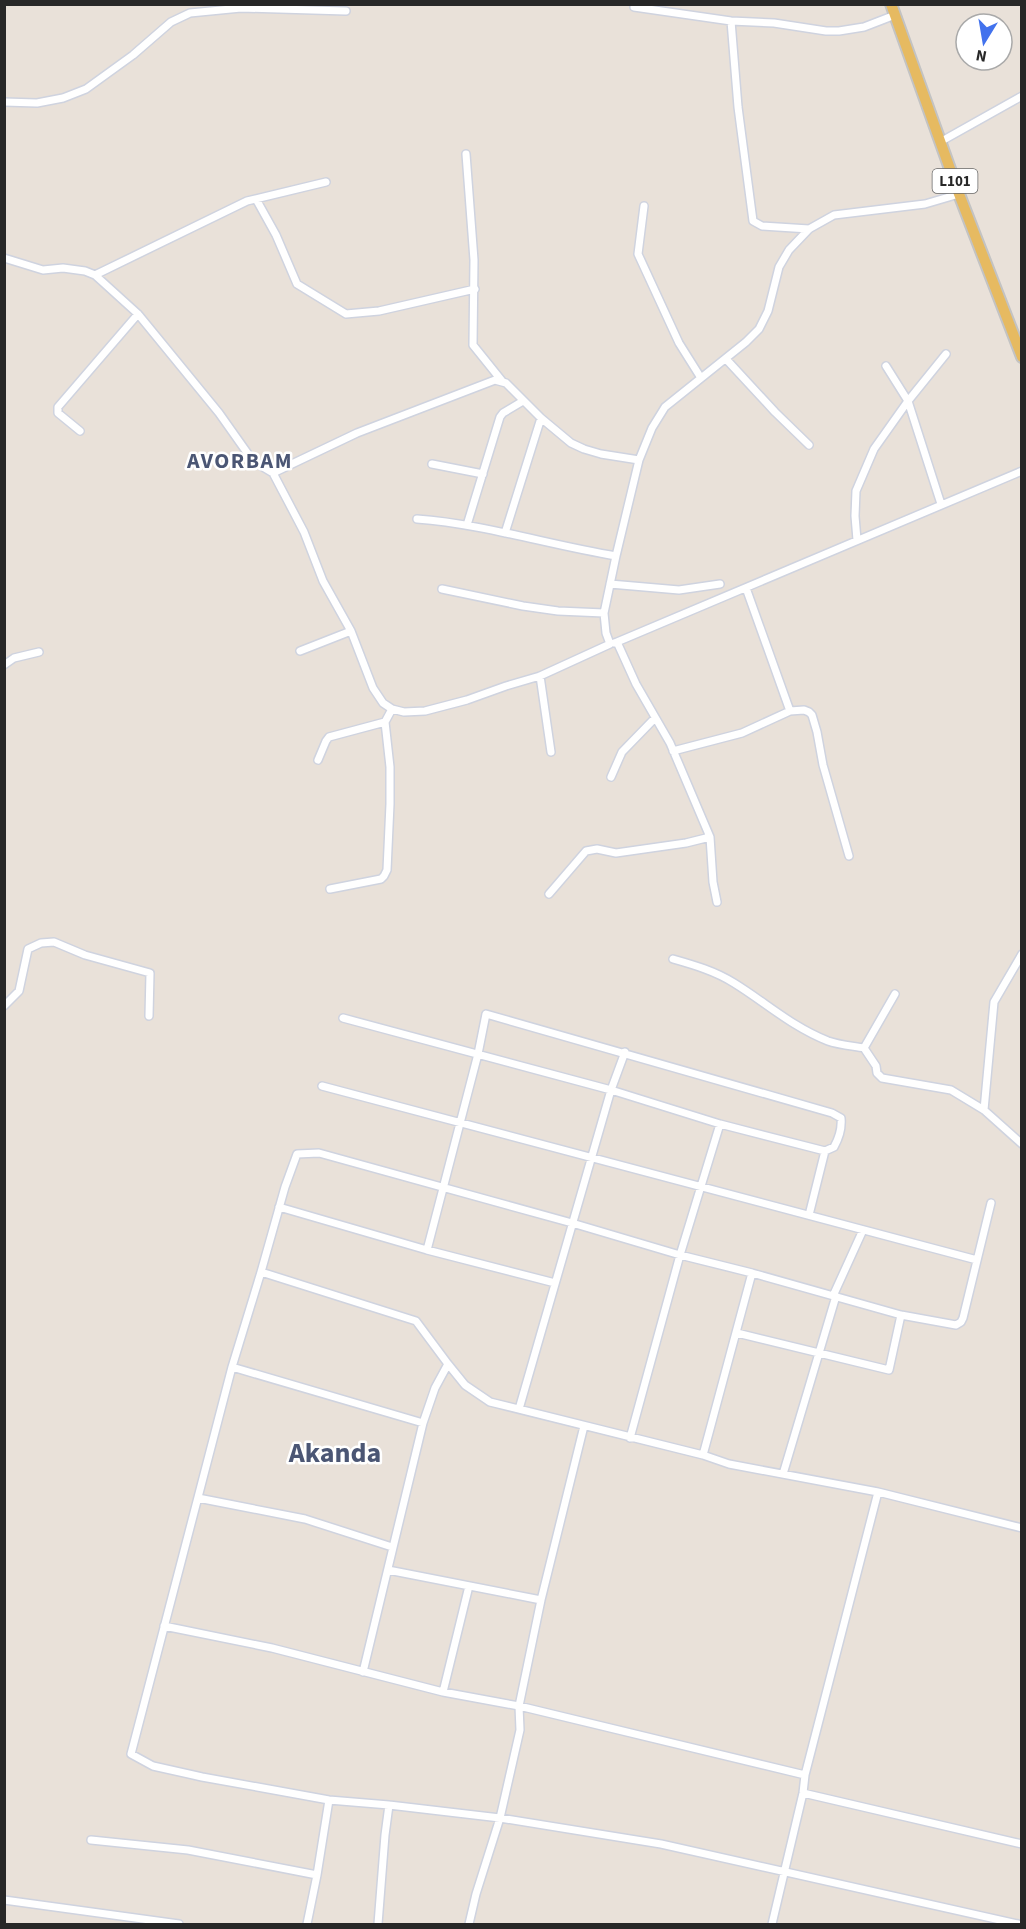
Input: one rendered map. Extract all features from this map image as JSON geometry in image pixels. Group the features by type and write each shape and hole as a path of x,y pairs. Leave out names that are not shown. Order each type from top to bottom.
{"main road":[{"name":"L101","path":"893,10 959,194 1022,357"}],"street":[{"path":"634,7 731,21 774,23 826,31 864,27 893,10"},
{"path":"4,102 37,103 76,94 133,56 171,22 201,8 270,8 346,12"},
{"path":"731,21 738,107 753,221 762,226 809,229"},
{"path":"940,142 1022,96"},
{"path":"466,154 474,260 473,345 502,381 571,443 601,454 639,460"},
{"path":"95,275 247,201 326,182"},
{"path":"717,902 710,837 670,743 614,643 606,633 604,613 639,460 652,428 665,407 726,359 759,329 768,311 779,267 789,250 809,229 834,215 925,204 959,194"},
{"path":"256,199 276,235 297,284 346,314 379,311 474,289"},
{"path":"644,206 638,254 679,343 701,378"},
{"path":"4,258 43,270 63,268 95,275 138,314 219,413 252,461 273,473 304,532 323,581 351,631 373,688 383,703 392,709 404,712 444,707 540,676 1022,471"},
{"path":"80,430 58,413 58,407 138,314"},
{"path":"857,540 856,491 874,449 908,401 946,354"},
{"path":"726,359 809,446"},
{"path":"886,366 908,401 941,504"},
{"path":"273,473 357,433 495,380 502,381"},
{"path":"467,525 500,417 523,401"},
{"path":"505,533 541,418"},
{"path":"432,464 483,474"},
{"path":"417,519 467,525 616,556"},
{"path":"610,584 679,590 720,584"},
{"path":"746,588 790,711"},
{"path":"442,589 523,606 558,611 604,613"},
{"path":"300,651 351,631"},
{"path":"4,665 14,658 39,652"},
{"path":"540,676 551,752"},
{"path":"330,889 381,879 387,870 390,767 385,722 392,709"},
{"path":"673,752 742,733 790,711 804,710 812,715 823,765 849,856"},
{"path":"611,777 622,752 655,718"},
{"path":"318,760 330,737 385,722"},
{"path":"549,894 586,851 591,849 616,853 686,843 710,837"},
{"path":"4,1006 19,991 28,949 41,942 54,942 85,955 150,973 149,1016"},
{"path":"984,1110 994,1002 1022,954"},
{"path":"674,959 705,969 733,982 771,1010 820,1037 864,1048 882,1078 951,1090 984,1110 1022,1144"},
{"path":"864,1048 895,994"},
{"path":"343,1018 478,1054 611,1090 720,1124 825,1150 834,1147 842,1124 841,1118 832,1113 625,1052 486,1014 478,1054 428,1250"},
{"path":"519,1409 611,1090 625,1052"},
{"path":"322,1086 977,1260"},
{"path":"630,1438 680,1256 720,1124"},
{"path":"809,1215 825,1150"},
{"path":"991,1203 961,1322 956,1325 900,1315 752,1273 680,1256 572,1223 319,1153 297,1154 289,1172 232,1367 131,1754 153,1766 329,1800 500,1818 661,1844 1018,1924"},
{"path":"279,1207 428,1250 555,1283"},
{"path":"783,1474 835,1296 862,1230"},
{"path":"261,1272 417,1321 447,1365 465,1385 490,1402 703,1455 729,1464 878,1492 1022,1528"},
{"path":"703,1455 752,1273"},
{"path":"737,1333 889,1370 900,1315"},
{"path":"363,1672 423,1423 435,1388 447,1365"},
{"path":"232,1367 423,1423"},
{"path":"469,1924 500,1818 520,1730 519,1706 541,1600 584,1426"},
{"path":"772,1924 803,1793 805,1775 878,1492"},
{"path":"198,1498 305,1520 392,1547"},
{"path":"388,1570 541,1600"},
{"path":"443,1692 469,1586"},
{"path":"164,1626 272,1648 443,1692 519,1706 805,1775"},
{"path":"803,1793 1022,1844"},
{"path":"307,1924 329,1800"},
{"path":"378,1924 385,1836 390,1805"},
{"path":"91,1840 188,1850 317,1875"},
{"path":"4,1900 179,1924"}],"district":[{"name":"AVORBAM","path":"240,460"},
{"name":"Akanda","path":"335,1452"}]}
